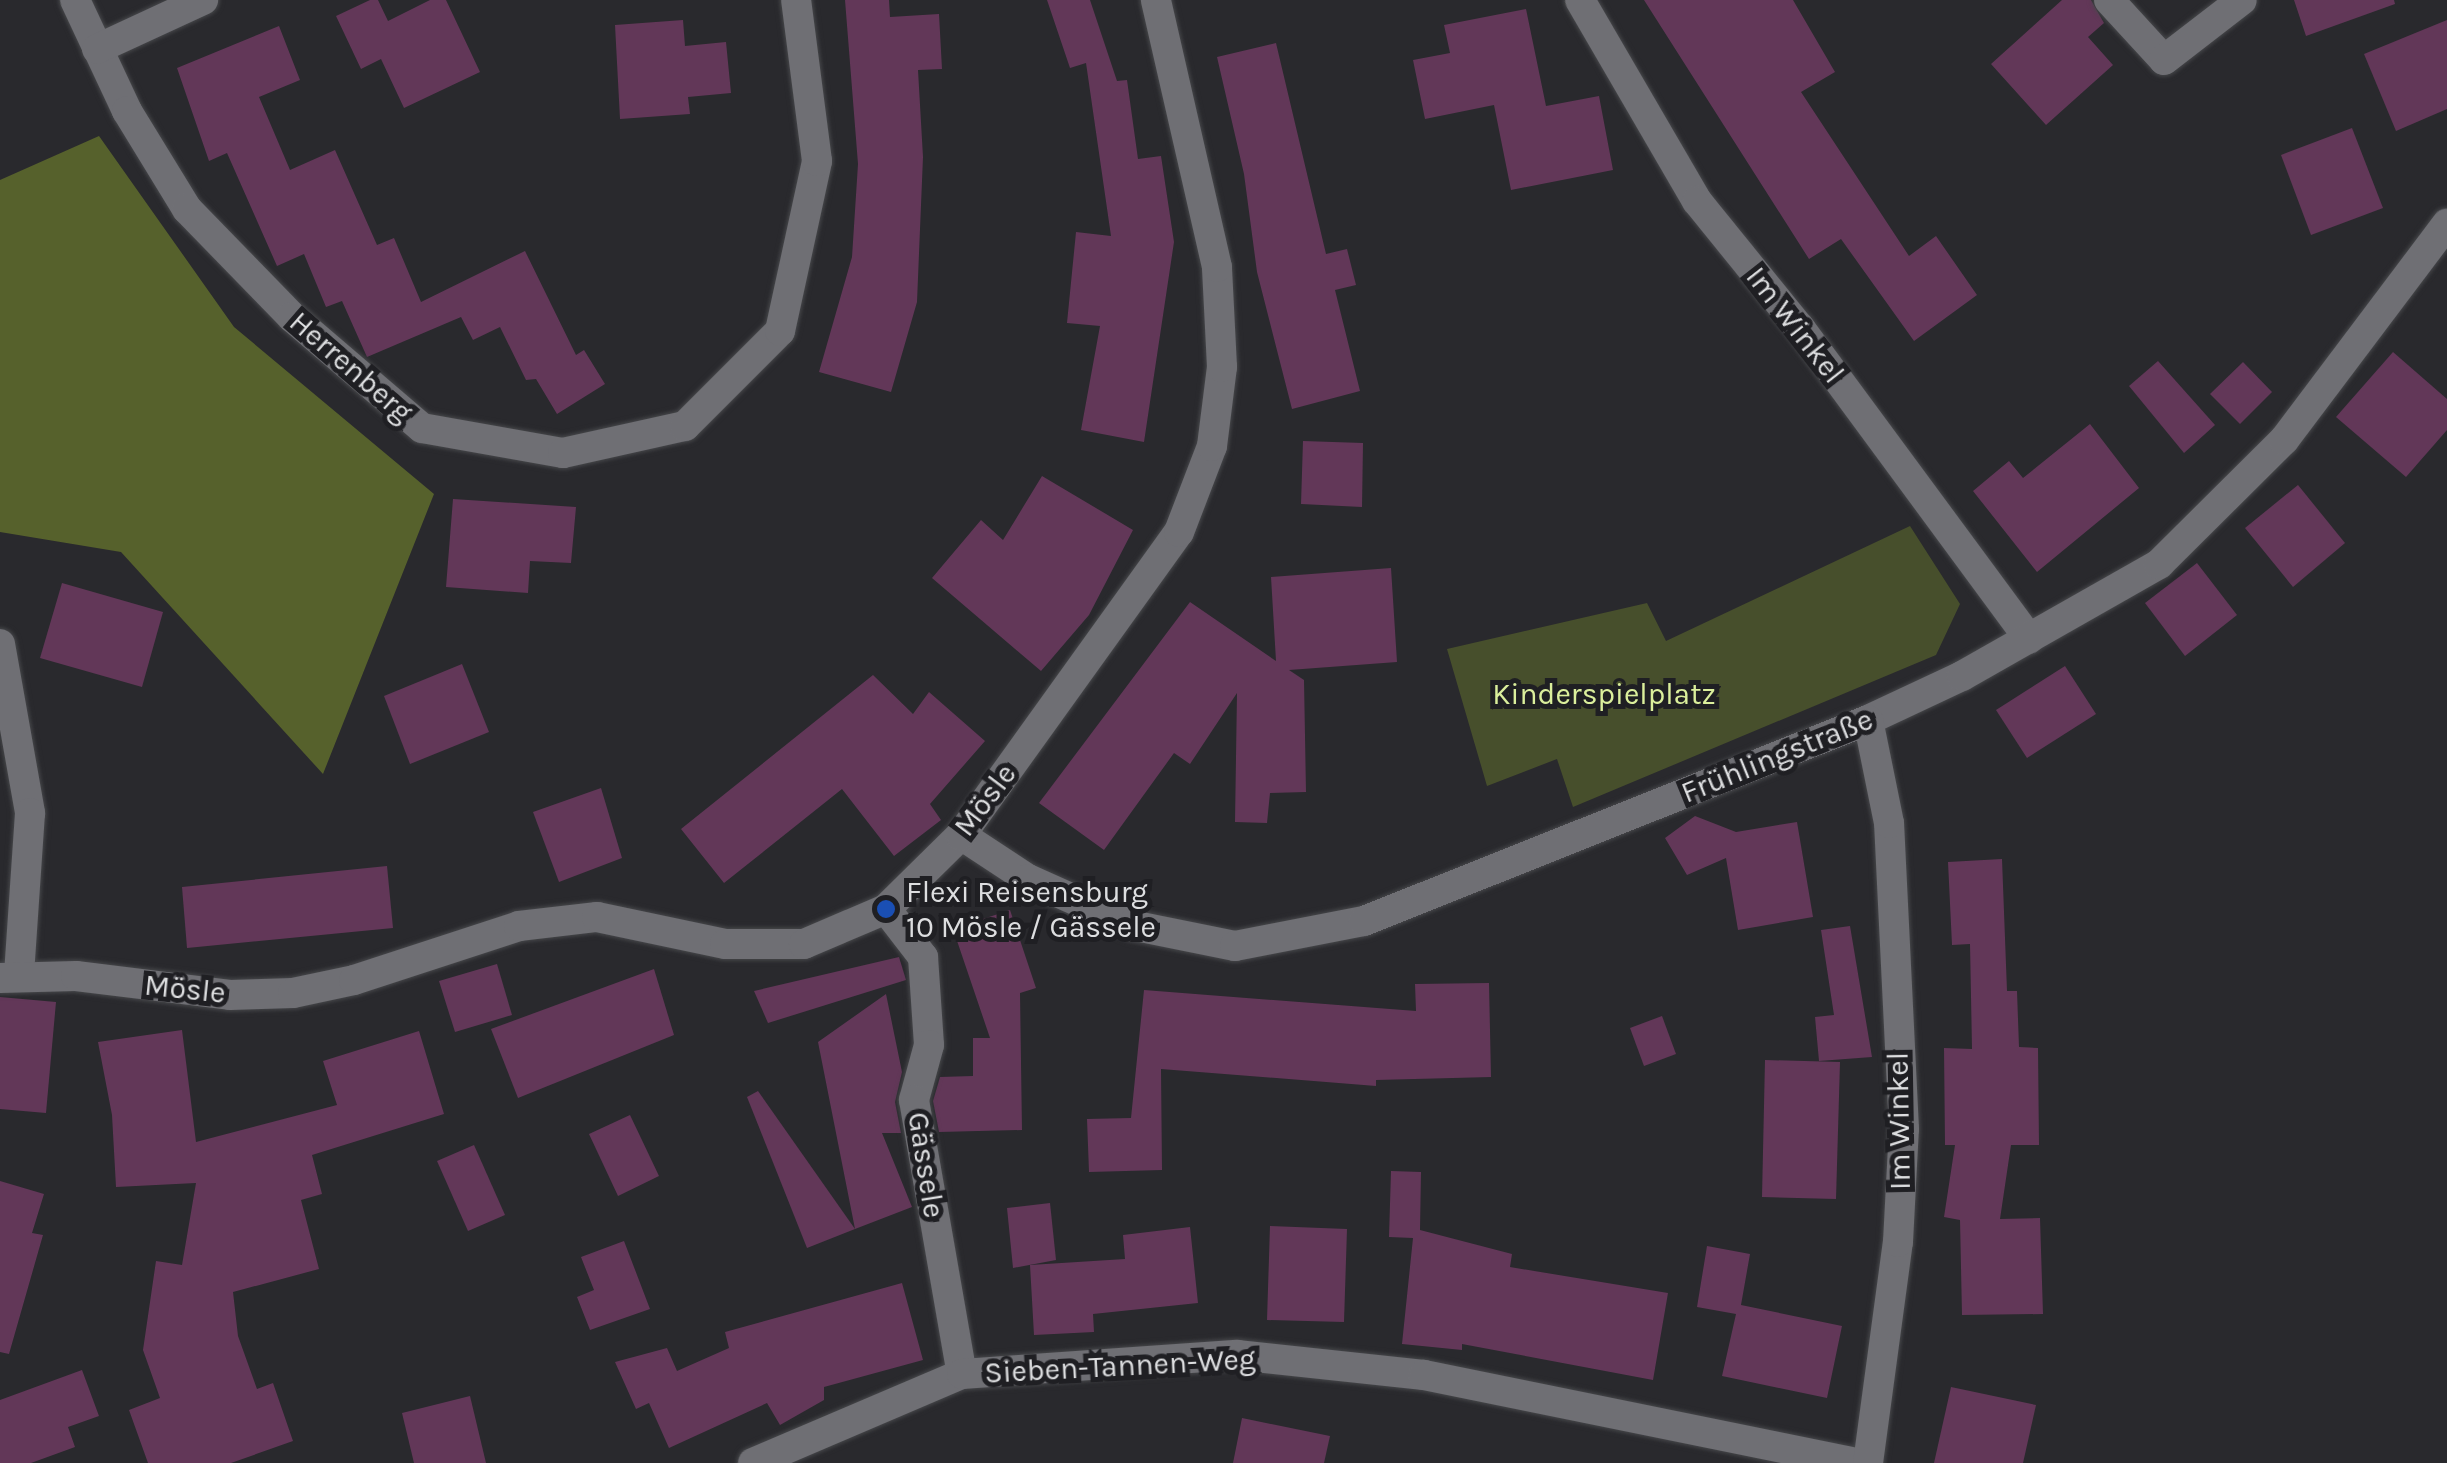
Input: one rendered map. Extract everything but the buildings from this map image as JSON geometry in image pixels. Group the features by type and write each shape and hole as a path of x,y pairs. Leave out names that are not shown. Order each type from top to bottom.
{"street":[{"name":"Herrenberg","path":"75,0 97,49 187,209 292,317 422,428 563,453 685,426 780,331 817,161 796,0"},
{"path":"97,49 202,0"},
{"name":"Mösle","path":"9,976 230,996 293,993 354,980 520,926 597,917 725,944 804,944 886,909 961,835 1178,532 1212,446 1222,367 1216,267 1156,0"},
{"name":"Im Winkel","path":"1580,0 1697,202 1800,328 2029,639"},
{"path":"2109,0 2164,60 2242,0"},
{"name":"Frühlingstraße","path":"961,835 1028,879 1131,924 1235,946 1364,921 1868,720 2029,639 2173,550 2284,440 2447,224"},
{"path":"0,644 30,813 9,976"},
{"name":"Im Winkel","path":"1868,720 1889,823 1904,1129 1898,1242 1868,1463"},
{"name":"Gässele","path":"886,909 923,957 929,1045 914,1100 962,1374"},
{"name":"Sieben-Tannen-Weg","path":"753,1463 962,1374 1237,1355 1424,1375 1854,1463"}],"green space":[{"path":"99,136 234,327 434,494 323,774 121,552 0,532 0,180"},
{"name":"Kinderspielplatz","path":"1910,526 1960,604 1936,655 1573,807 1557,759 1487,786 1447,649 1647,603 1666,641"}],"place":[{"name":"Flexi Reisensburg 10 Mösle / Gässele","path":"886,909"}]}
